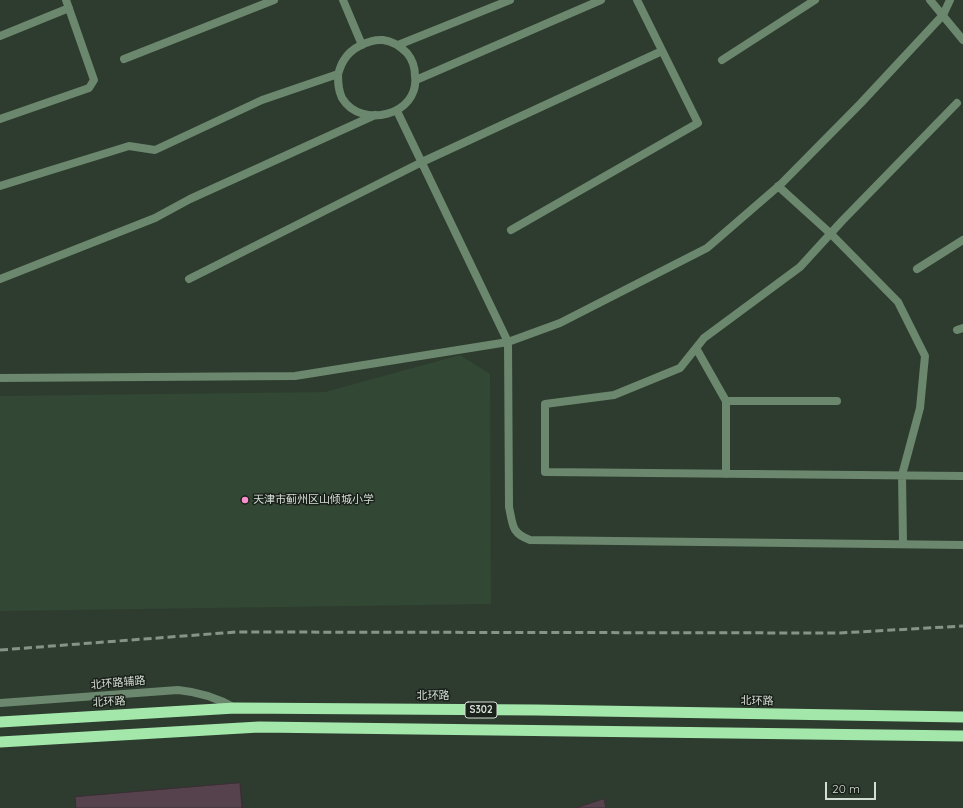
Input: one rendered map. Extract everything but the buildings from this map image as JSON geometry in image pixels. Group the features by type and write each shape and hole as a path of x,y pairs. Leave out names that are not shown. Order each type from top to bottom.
{"highway":[{"name":"北环路","path":"0,722 235,708 536,710 963,717"},
{"name":"S302","path":"0,742 259,727 963,736"}],"street":[{"path":"0,120 89,88 94,80 66,0"},
{"path":"124,59 274,0"},
{"path":"343,0 362,45"},
{"path":"398,45 510,0"},
{"path":"416,80 601,0"},
{"path":"511,230 698,123 637,0"},
{"path":"722,60 815,0"},
{"path":"930,0 963,40"},
{"path":"0,378 295,376 508,342 560,323 707,248 778,186 862,103 943,15 950,0"},
{"path":"0,36 69,8"},
{"path":"384,40 398,45 408,54 414,68 416,84 410,99 397,111 382,116 367,114 351,108 342,98 338,74 344,60 353,49 362,45 368,42 384,40"},
{"path":"189,279 422,162 662,51"},
{"path":"0,186 129,146 155,150 262,100 338,74"},
{"path":"957,103 800,267 704,338 680,368 614,395 545,404 545,472 963,476"},
{"path":"397,111 508,342 509,507 514,528 519,536 530,540 963,544"},
{"path":"0,279 155,218 190,199 376,115"},
{"path":"778,186 831,234 898,302 925,356 920,408 902,475 903,544"},
{"path":"917,269 963,240"},
{"path":"696,348 726,402 726,474"},
{"path":"726,402 837,402"},
{"name":"北环路辅路","path":"0,703 178,690 210,696 235,708"}],"shaded area":[{"name":"天津市蓟州区山倾城小学","path":"460,355 490,374 491,604 0,611 0,396 325,392"}],"railway":[{"path":"0,650 236,632 840,633 963,626"}],"place":[{"name":"天津市蓟州区山倾城小学","path":"245,500"}]}
